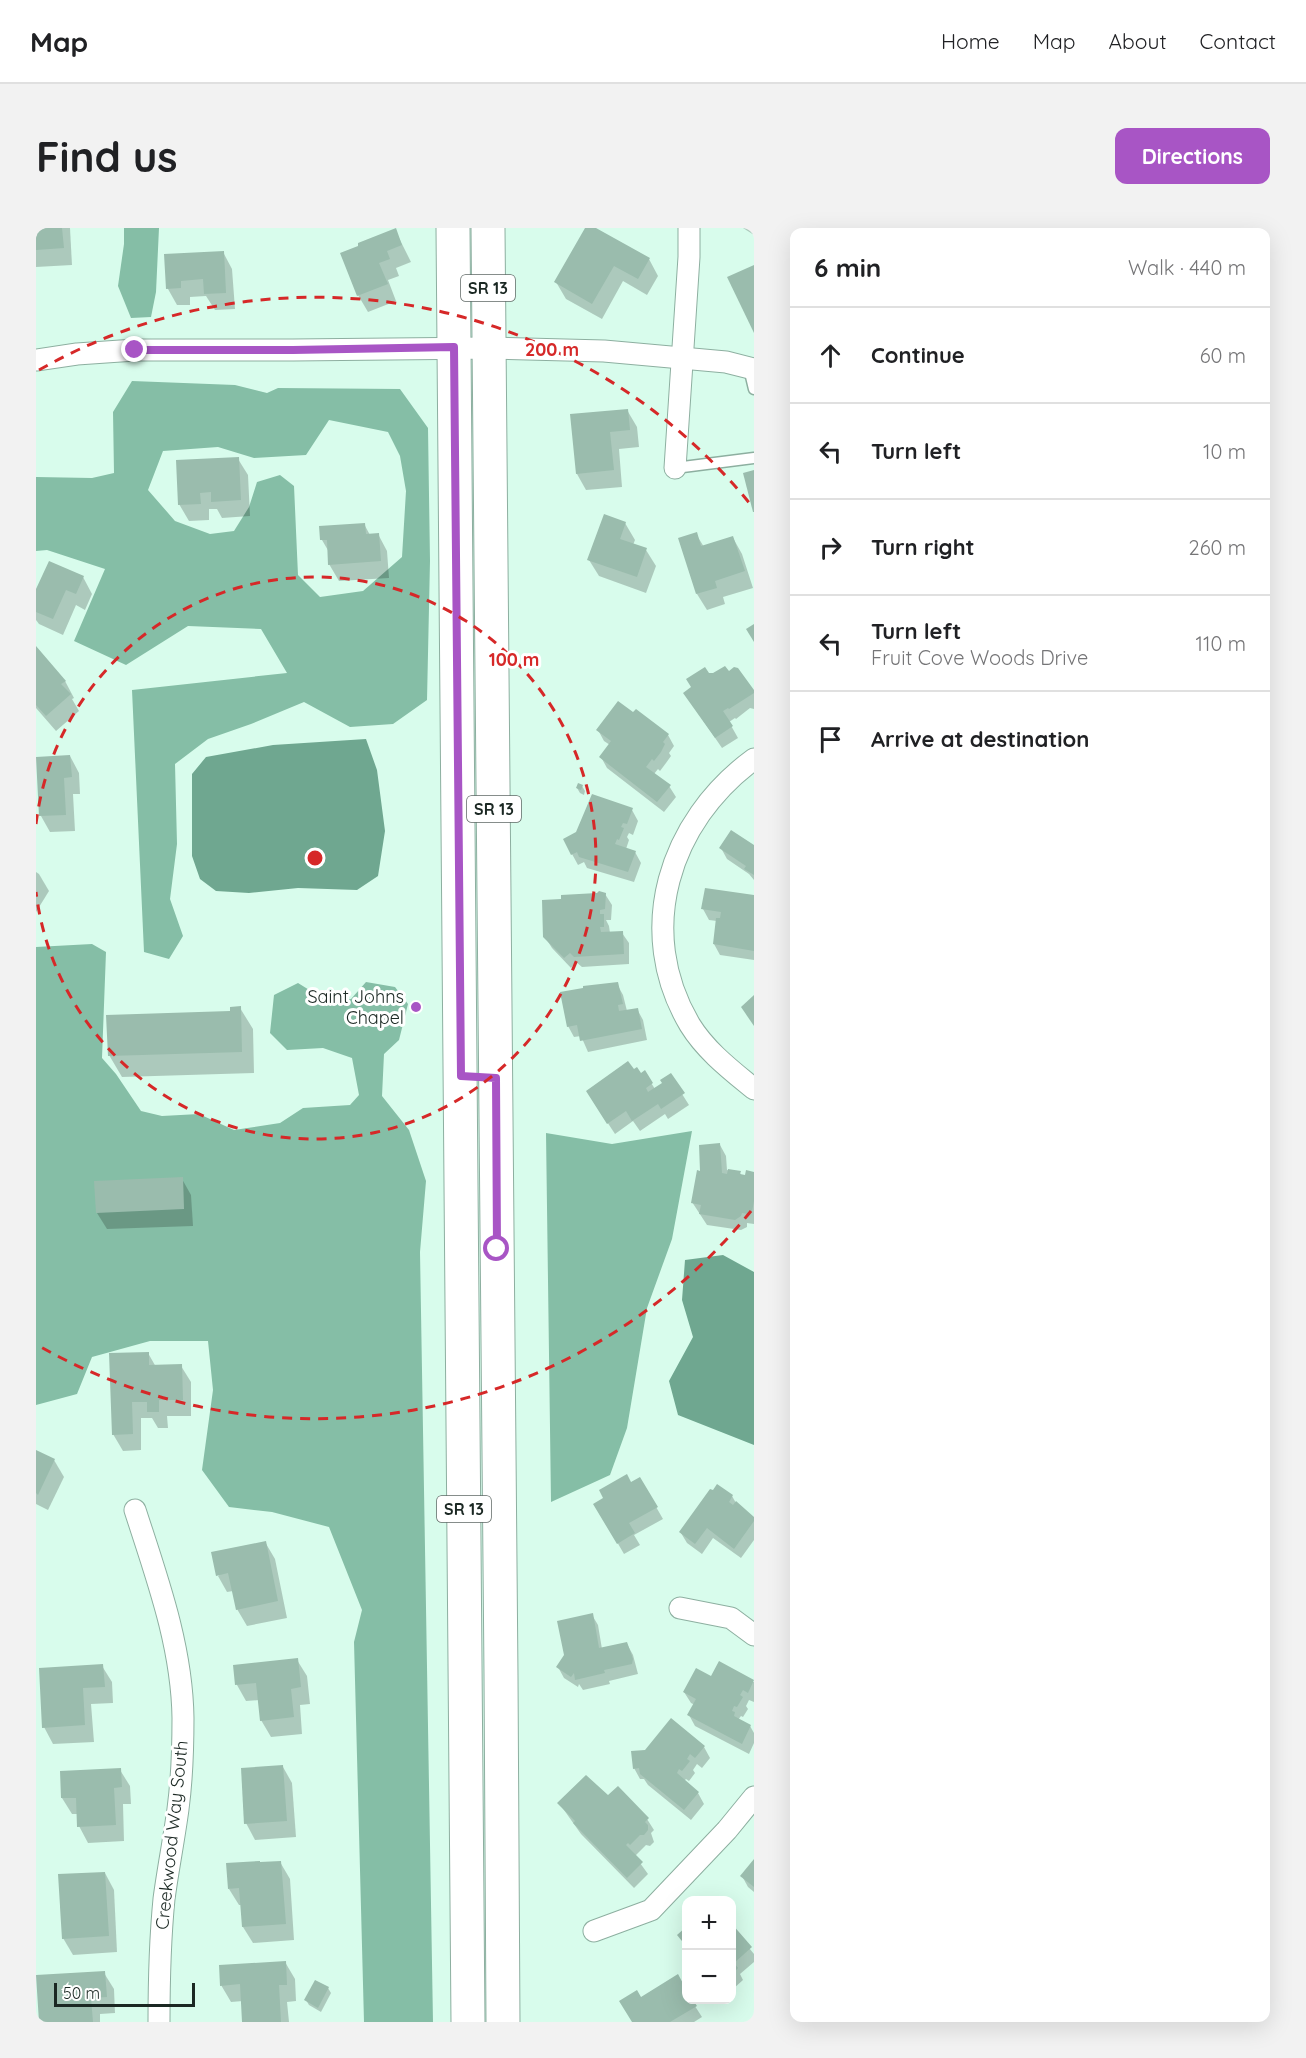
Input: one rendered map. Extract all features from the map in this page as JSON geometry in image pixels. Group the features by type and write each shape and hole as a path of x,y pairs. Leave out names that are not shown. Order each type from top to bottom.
{"main road":[{"name":"SR 13","path":"453,228 468,2022"},
{"name":"SR 13","path":"488,228 503,2022"},
{"path":"461,1076 496,1078"}],"street":[{"path":"675,468 689,228"},
{"path":"36,360 77,354 135,350 454,347 604,351 726,362 752,368"},
{"path":"754,759 728,780 707,803 688,831 674,861 667,886 663,914 663,943 668,972 677,1000 691,1026 713,1054 754,1089"},
{"name":"Creekwood Way South","path":"135,1510 170,1621 179,1668 183,1716 178,1808 164,1899 159,1976 159,2022"},
{"path":"680,1608 731,1618 754,1635"},
{"path":"594,1931 651,1910 727,1830 754,1797"}],"lane":[{"path":"752,368 754,389"},
{"path":"675,468 754,458"}],"shaded area":[{"path":"124,228 159,228 156,292 151,317 131,318 118,286"},
{"path":"132,381 235,385 267,393 278,388 400,389 428,428 430,561 427,700 393,724 350,727 304,702 208,739 175,764 177,844 170,899 183,936 169,959 144,952 132,690 287,673 261,629 188,626 126,665 74,641 105,569 47,550 36,551 36,477 92,478 114,473 113,412","holes":["329,420 388,432 400,456 406,491 402,557 363,591 320,597 298,575 294,486 280,475 257,482 249,507 234,531 210,534 175,521 148,490 163,451 218,447 254,458 306,455"]},
{"path":"366,739 377,770 385,831 378,876 357,890 298,888 249,893 216,891 200,879 192,856 192,774 206,757 273,745"},
{"path":"92,944 106,952 102,1058 141,1111 162,1116 199,1114 234,1130 280,1123 303,1108 350,1105 359,1095 352,1058 323,1048 287,1050 270,1033 274,995 298,983 327,1001 351,999 366,982 395,987 408,1004 399,1040 384,1054 382,1096 409,1130 426,1181 420,1252 433,2022 364,2022 354,1642 362,1610 329,1527 272,1512 229,1507 202,1470 213,1390 208,1341 150,1341 92,1357 77,1394 36,1405 36,947"},
{"path":"692,1131 672,1239 647,1308 627,1428 610,1475 551,1502 546,1133 612,1144"},
{"path":"723,1255 754,1272 754,1445 678,1415 669,1381 693,1337 682,1300 685,1260"}],"building":[{"path":"36,228 62,228 64,248 36,250"},
{"path":"396,228 402,245 387,251 390,259 379,263 388,284 357,296 340,253"},
{"path":"585,228 596,228 650,258 638,279 614,266 592,304 554,282"},
{"path":"224,251 226,293 204,294 203,279 181,281 181,288 166,289 164,254"},
{"path":"754,265 754,333 727,277"},
{"path":"628,409 630,430 610,432 614,470 576,474 570,414"},
{"path":"239,457 241,500 211,502 211,492 200,493 201,504 178,505 176,460"},
{"path":"754,470 754,512 753,512 743,473"},
{"path":"604,514 626,522 620,539 647,548 637,577 587,560"},
{"path":"365,523 366,534 379,533 381,561 328,565 327,540 320,540 319,526"},
{"path":"697,532 701,546 733,536 745,571 715,581 717,588 696,594 678,538"},
{"path":"49,561 84,576 76,594 66,590 53,619 36,612 36,589"},
{"path":"754,624 754,642 746,629"},
{"path":"36,646 66,681 61,684 71,694 46,716 36,705"},
{"path":"725,666 729,671 734,667 738,668 754,693 723,711 733,726 715,738 683,693 691,687 686,679 705,667 709,673 713,673"},
{"path":"618,701 633,712 636,709 669,734 663,742 665,744 661,752 646,767 671,785 657,802 599,757 611,741 596,730"},
{"path":"70,755 72,777 64,778 66,815 39,816 36,757"},
{"path":"578,783 583,785 581,790 576,788"},
{"path":"592,794 633,808 627,824 623,823 621,827 624,828 615,844 636,851 628,872 579,857 577,852 571,855 563,839 576,832"},
{"path":"731,830 754,845 754,875 744,869 746,866 719,848"},
{"path":"705,888 754,895 754,951 713,944 716,918 720,918 721,912 701,909"},
{"path":"599,891 606,893 605,909 600,910 600,914 604,914 604,927 600,927 601,932 623,931 624,954 574,957 570,953 564,958 543,937 542,900 561,899 561,895"},
{"path":"618,982 623,1004 618,1005 619,1011 638,1008 642,1029 580,1041 577,1025 567,1027 560,992 583,988 583,986"},
{"path":"754,995 754,1026 741,1007"},
{"path":"241,1006 242,1052 108,1056 106,1015 230,1011 230,1007"},
{"path":"628,1061 634,1069 637,1067 641,1073 645,1070 653,1083 646,1088 648,1092 662,1083 660,1080 671,1073 685,1093 661,1109 658,1104 632,1121 626,1111 607,1124 586,1091"},
{"path":"720,1143 722,1173 727,1174 728,1169 741,1171 740,1174 745,1175 746,1170 754,1172 752,1212 742,1213 735,1220 699,1214 701,1205 691,1203 697,1170 700,1171 699,1145"},
{"path":"183,1177 184,1209 96,1213 94,1181"},
{"path":"149,1352 149,1365 182,1364 183,1400 159,1400 159,1412 147,1412 147,1402 132,1402 133,1434 112,1435 109,1353"},
{"path":"36,1450 55,1459 38,1495 36,1493"},
{"path":"627,1474 631,1482 640,1477 658,1507 629,1523 635,1533 617,1544 593,1504 603,1498 599,1490"},
{"path":"717,1484 733,1495 729,1502 733,1505 736,1501 754,1517 754,1521 734,1549 707,1528 695,1544 679,1532 710,1489 713,1490"},
{"path":"266,1541 278,1601 236,1610 228,1573 216,1576 211,1552"},
{"path":"593,1613 599,1648 627,1642 633,1659 632,1664 575,1680 574,1673 571,1677 556,1667 564,1655 557,1621"},
{"path":"298,1658 301,1687 291,1689 294,1717 260,1721 256,1683 235,1685 233,1665"},
{"path":"719,1661 754,1680 748,1693 743,1690 740,1695 743,1697 732,1711 735,1712 734,1716 751,1725 742,1744 687,1715 696,1699 683,1692 696,1668 711,1676"},
{"path":"103,1664 105,1687 83,1688 85,1725 42,1728 39,1668"},
{"path":"671,1718 705,1746 695,1758 690,1754 687,1759 690,1761 682,1771 679,1769 677,1773 699,1792 684,1810 640,1774 639,1768 633,1769 631,1751 645,1750"},
{"path":"283,1765 287,1821 244,1824 241,1768"},
{"path":"121,1768 122,1787 114,1788 116,1825 77,1827 76,1798 61,1798 60,1771"},
{"path":"586,1775 608,1795 618,1786 649,1818 645,1822 648,1830 644,1835 640,1835 630,1845 628,1843 626,1845 643,1862 627,1878 573,1823 575,1821 557,1803"},
{"path":"754,1859 754,1887 740,1876"},
{"path":"281,1861 286,1924 242,1927 239,1888 228,1889 226,1863"},
{"path":"105,1872 109,1936 62,1939 58,1874"},
{"path":"736,1929 752,1947 736,1961"},
{"path":"682,1931 682,1941 677,1935"},
{"path":"286,1961 287,1985 279,1985 281,2022 242,2022 240,1984 220,1986 219,1965"},
{"path":"105,1971 107,1997 91,1998 93,2022 39,2022 36,1975"},
{"path":"678,1974 682,1982 682,2004 696,2004 697,2006 670,2022 632,2022 619,2001 637,1990 641,1997"},
{"path":"315,1980 329,1987 318,2008 304,2000"}],"place":[{"name":"Saint Johns Chapel","path":"416,1007"}],"route":[{"path":"135,350 454,347 461,1076 496,1078 497,1249"}]}
